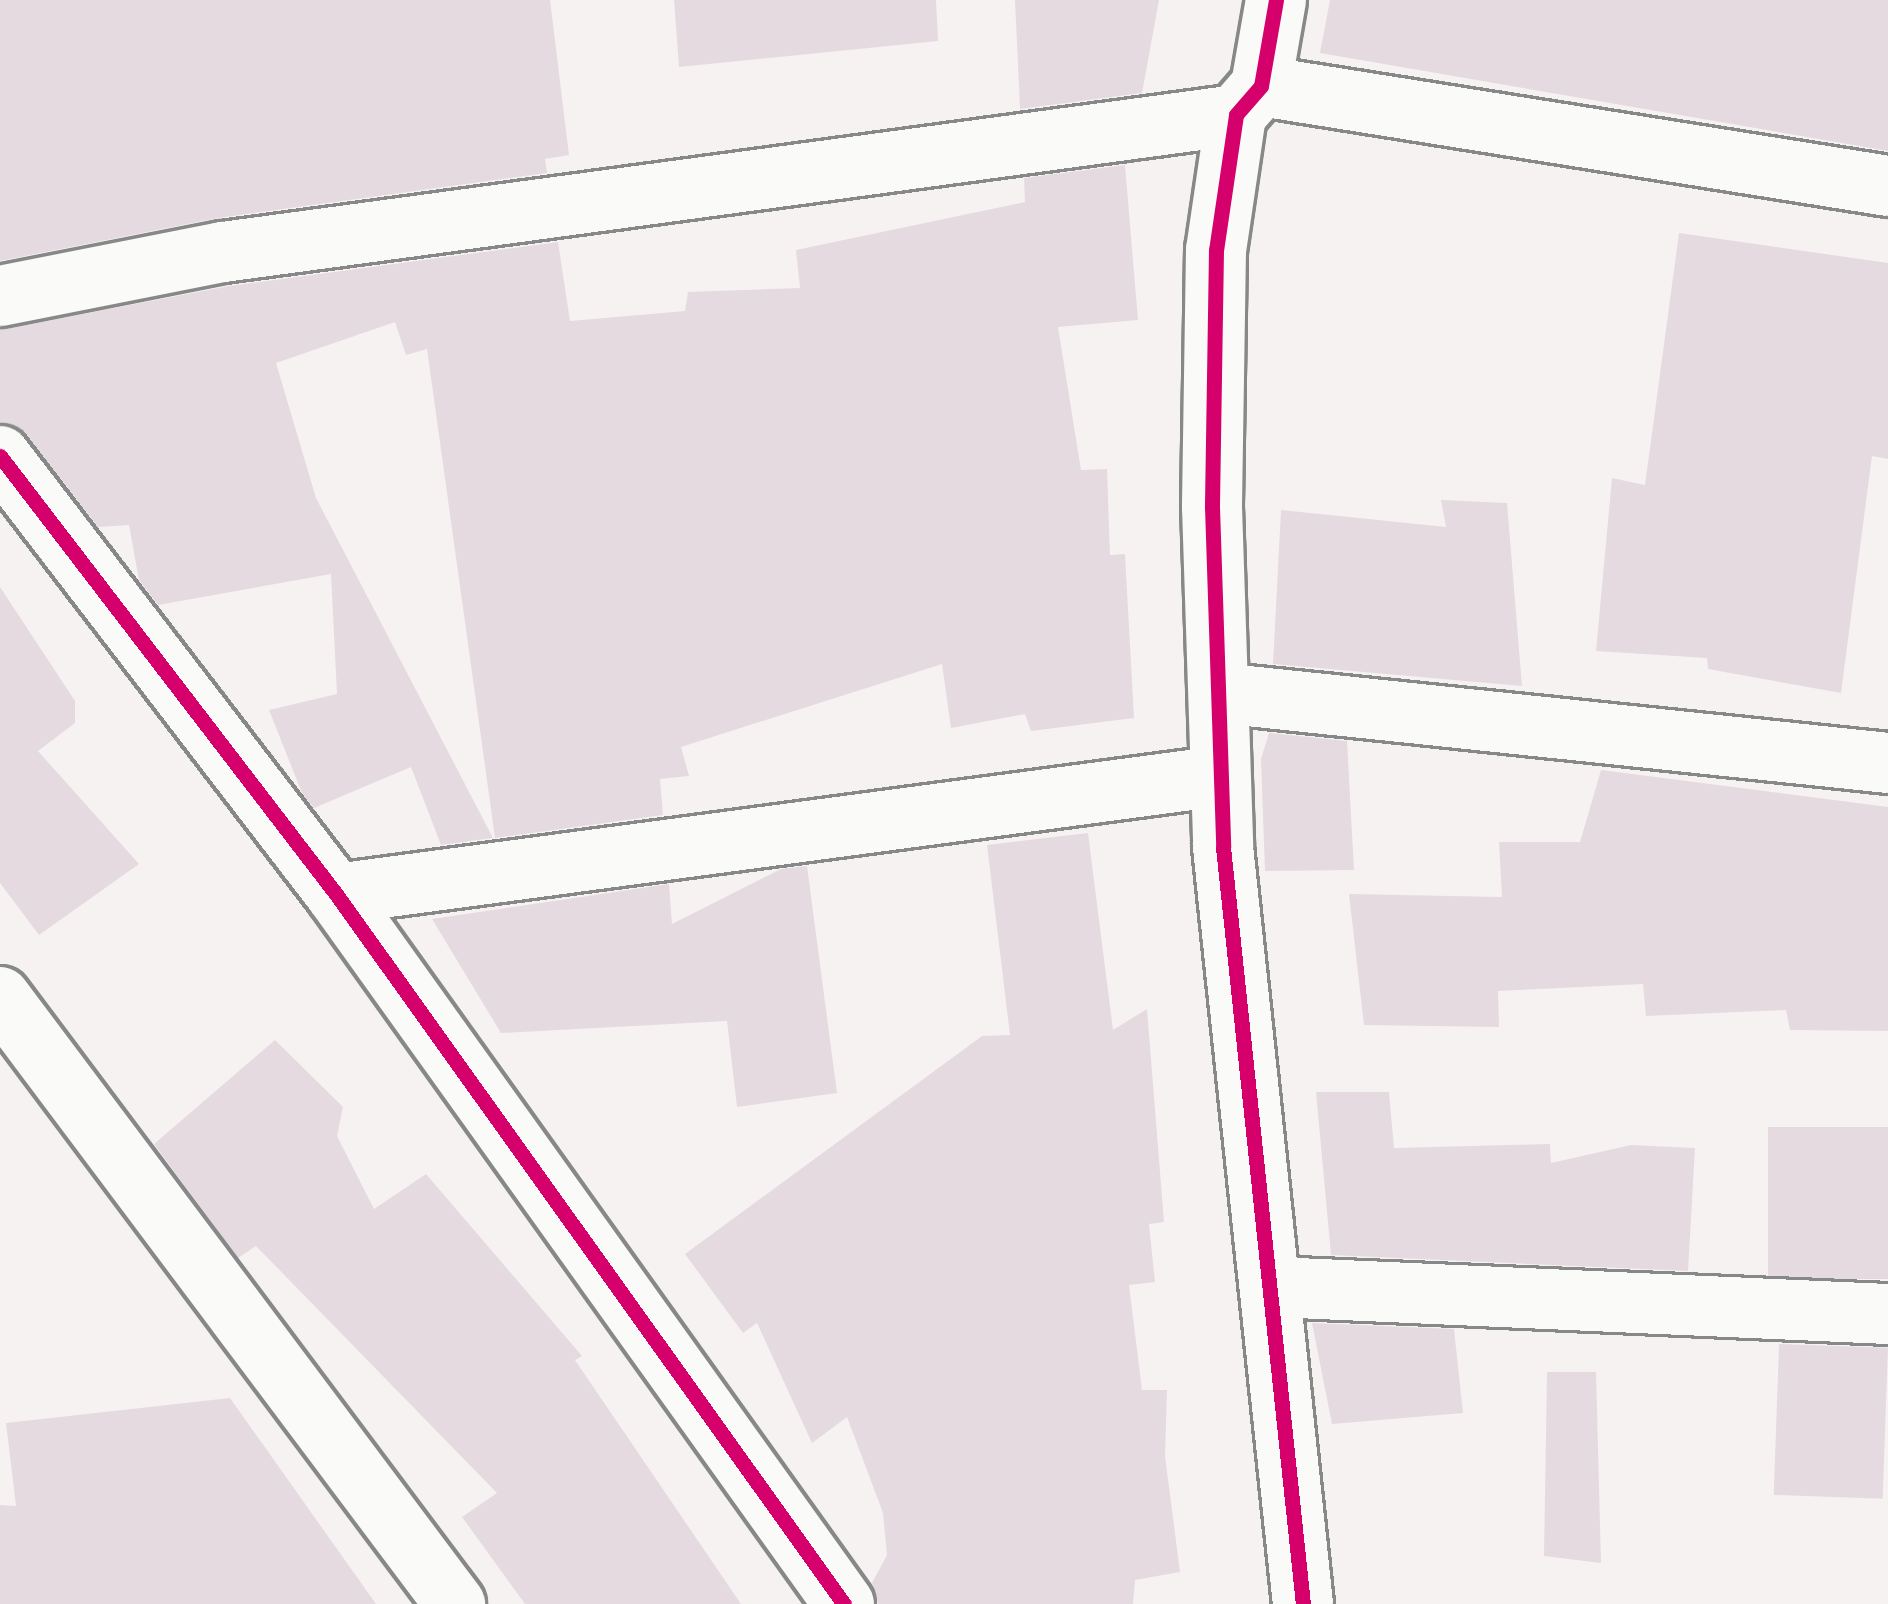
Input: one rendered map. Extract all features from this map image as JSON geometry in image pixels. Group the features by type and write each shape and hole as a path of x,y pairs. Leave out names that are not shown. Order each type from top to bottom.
{"street":[{"path":"1276,0 1248,100 1216,250 1211,394 1220,776 1303,1604"},
{"path":"0,296 223,252 1248,100 1888,186"},
{"path":"0,456 336,894 844,1604"},
{"path":"1219,693 1888,763"},
{"path":"336,894 1220,776"},
{"path":"0,997 455,1604"},
{"path":"1274,1287 1888,1314"}],"building":[{"path":"0,0 550,0 569,155 545,159 547,173 218,218 0,261"},
{"path":"674,0 936,0 938,41 679,67"},
{"path":"1015,0 1159,0 1142,93 1020,109"},
{"path":"1330,0 1888,0 1888,151 1320,53"},
{"path":"1125,165 1138,320 1058,327 1081,470 1107,469 1110,555 1125,554 1134,718 1031,731 1025,714 951,728 942,664 681,747 689,776 660,779 663,815 495,838 427,349 406,355 395,322 276,363 316,498 493,838 441,845 411,767 314,808 302,793 269,710 337,694 331,574 158,605 139,580 129,525 98,527 27,435 0,422 0,330 229,286 558,242 570,321 685,311 688,292 800,288 796,250 1025,202 1024,178"},
{"path":"1679,233 1888,263 1888,459 1872,456 1841,693 1708,669 1707,658 1596,651 1612,478 1645,485"},
{"path":"1441,500 1507,503 1522,686 1273,664 1281,510 1446,527"},
{"path":"0,587 75,701 75,723 38,751 139,864 39,935 0,883"},
{"path":"1269,733 1347,741 1354,870 1265,871 1261,759"},
{"path":"1601,770 1888,807 1888,1031 1790,1030 1786,1010 1646,1016 1643,984 1498,991 1499,1027 1364,1025 1349,894 1502,897 1499,842 1580,842"},
{"path":"1088,833 1113,1030 1147,1009 1164,1222 1149,1224 1155,1282 1129,1285 1142,1390 1167,1390 1165,1456 1180,1572 1135,1580 1133,1604 878,1604 872,1583 887,1555 883,1513 847,1417 812,1443 757,1323 743,1333 685,1254 982,1036 1010,1035 987,845"},
{"path":"807,866 837,1093 737,1107 727,1021 501,1033 432,919 669,884 672,924 781,869"},
{"path":"275,1040 343,1107 337,1136 374,1209 426,1174 582,1356 575,1360 741,1604 525,1604 462,1517 497,1493 256,1246 238,1258 154,1144"},
{"path":"1316,1092 1389,1092 1394,1148 1550,1144 1551,1163 1631,1145 1695,1148 1688,1271 1331,1255"},
{"path":"1768,1127 1888,1127 1888,1279 1768,1279"},
{"path":"1312,1323 1454,1329 1463,1413 1332,1424"},
{"path":"1779,1344 1888,1348 1883,1499 1774,1495"},
{"path":"1547,1372 1596,1372 1601,1563 1544,1556"},
{"path":"230,1398 376,1604 0,1604 0,1505 16,1506 6,1423"}],"cycle path":[{"path":"1276,0 1261,86 1236,115 1216,250 1212,507 1223,847 1303,1604"},
{"path":"0,456 336,894 844,1604"}]}
